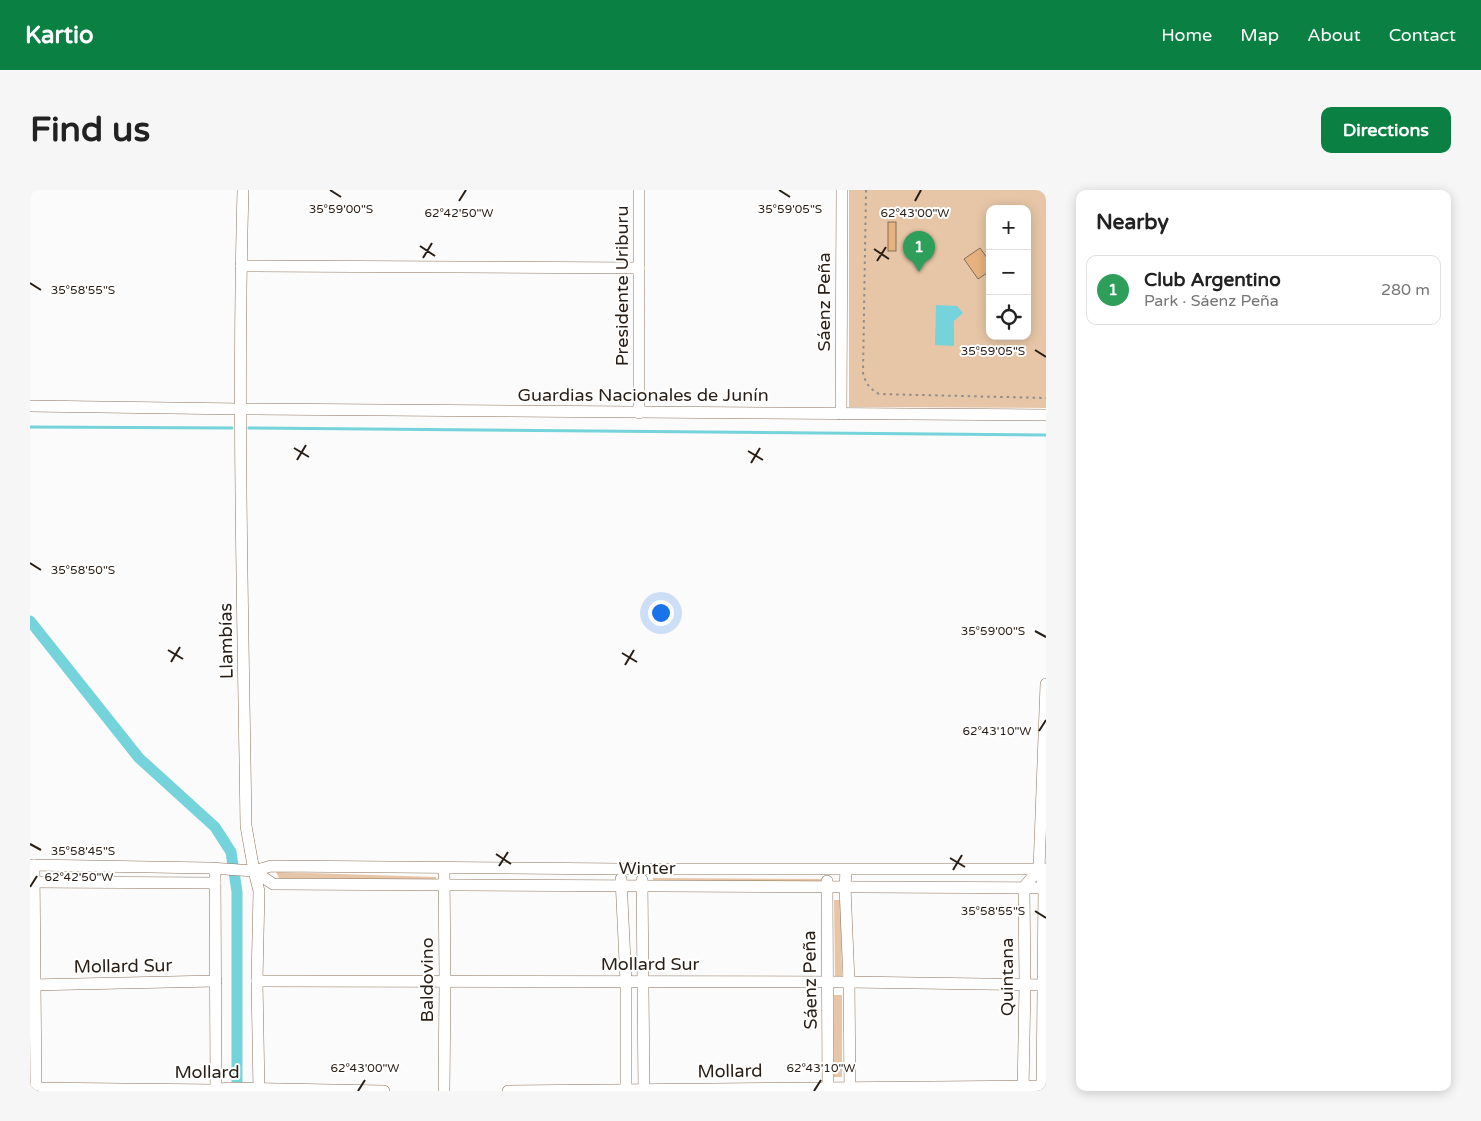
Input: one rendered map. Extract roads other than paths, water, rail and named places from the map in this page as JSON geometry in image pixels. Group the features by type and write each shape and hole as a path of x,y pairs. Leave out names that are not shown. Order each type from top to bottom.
{"street":[{"name":"Llambías","path":"243,190 240,266 246,826 249,871 259,891 257,981 259,1090"},
{"name":"Presidente Uriburu","path":"639,413 640,190"},
{"name":"Sáenz Peña","path":"841,414 842,190"},
{"path":"240,266 639,268"},
{"name":"Guardias Nacionales de Junín","path":"30,406 639,413 1046,415"},
{"name":"Quintana","path":"1042,1089 1046,686"},
{"path":"32,865 34,1089"},
{"name":"Winter","path":"32,865 249,871 272,866 827,870 1043,869"},
{"name":"Baldovino","path":"444,868 444,1091"},
{"path":"216,869 216,1090"},
{"path":"622,869 621,886 626,982 626,1090"},
{"path":"643,869 644,1090"},
{"path":"1024,887 1043,869"},
{"name":"Sáenz Peña","path":"827,870 828,1089"},
{"path":"846,870 850,1089"},
{"name":"Winter","path":"249,871 273,884 1044,888"},
{"path":"32,882 215,883"},
{"name":"Quintana","path":"1023,1089 1024,887"},
{"name":"Mollard Sur","path":"32,985 216,981"},
{"name":"Mollard Sur","path":"257,981 849,982 1043,985"},
{"name":"Mollard","path":"34,1089 216,1090 228,1088 384,1091"},
{"name":"Mollard","path":"508,1091 1042,1089"}],"water":[{"path":"936,305 957,306 963,313 954,321 954,346 935,345"}],"waterway":[{"path":"30,427 232,428"},
{"path":"249,428 1045,435"},
{"path":"30,621 139,758 215,827 231,852 237,892 237,1091"}],"place":[{"name":"Club Argentino","path":"919,272"}]}
